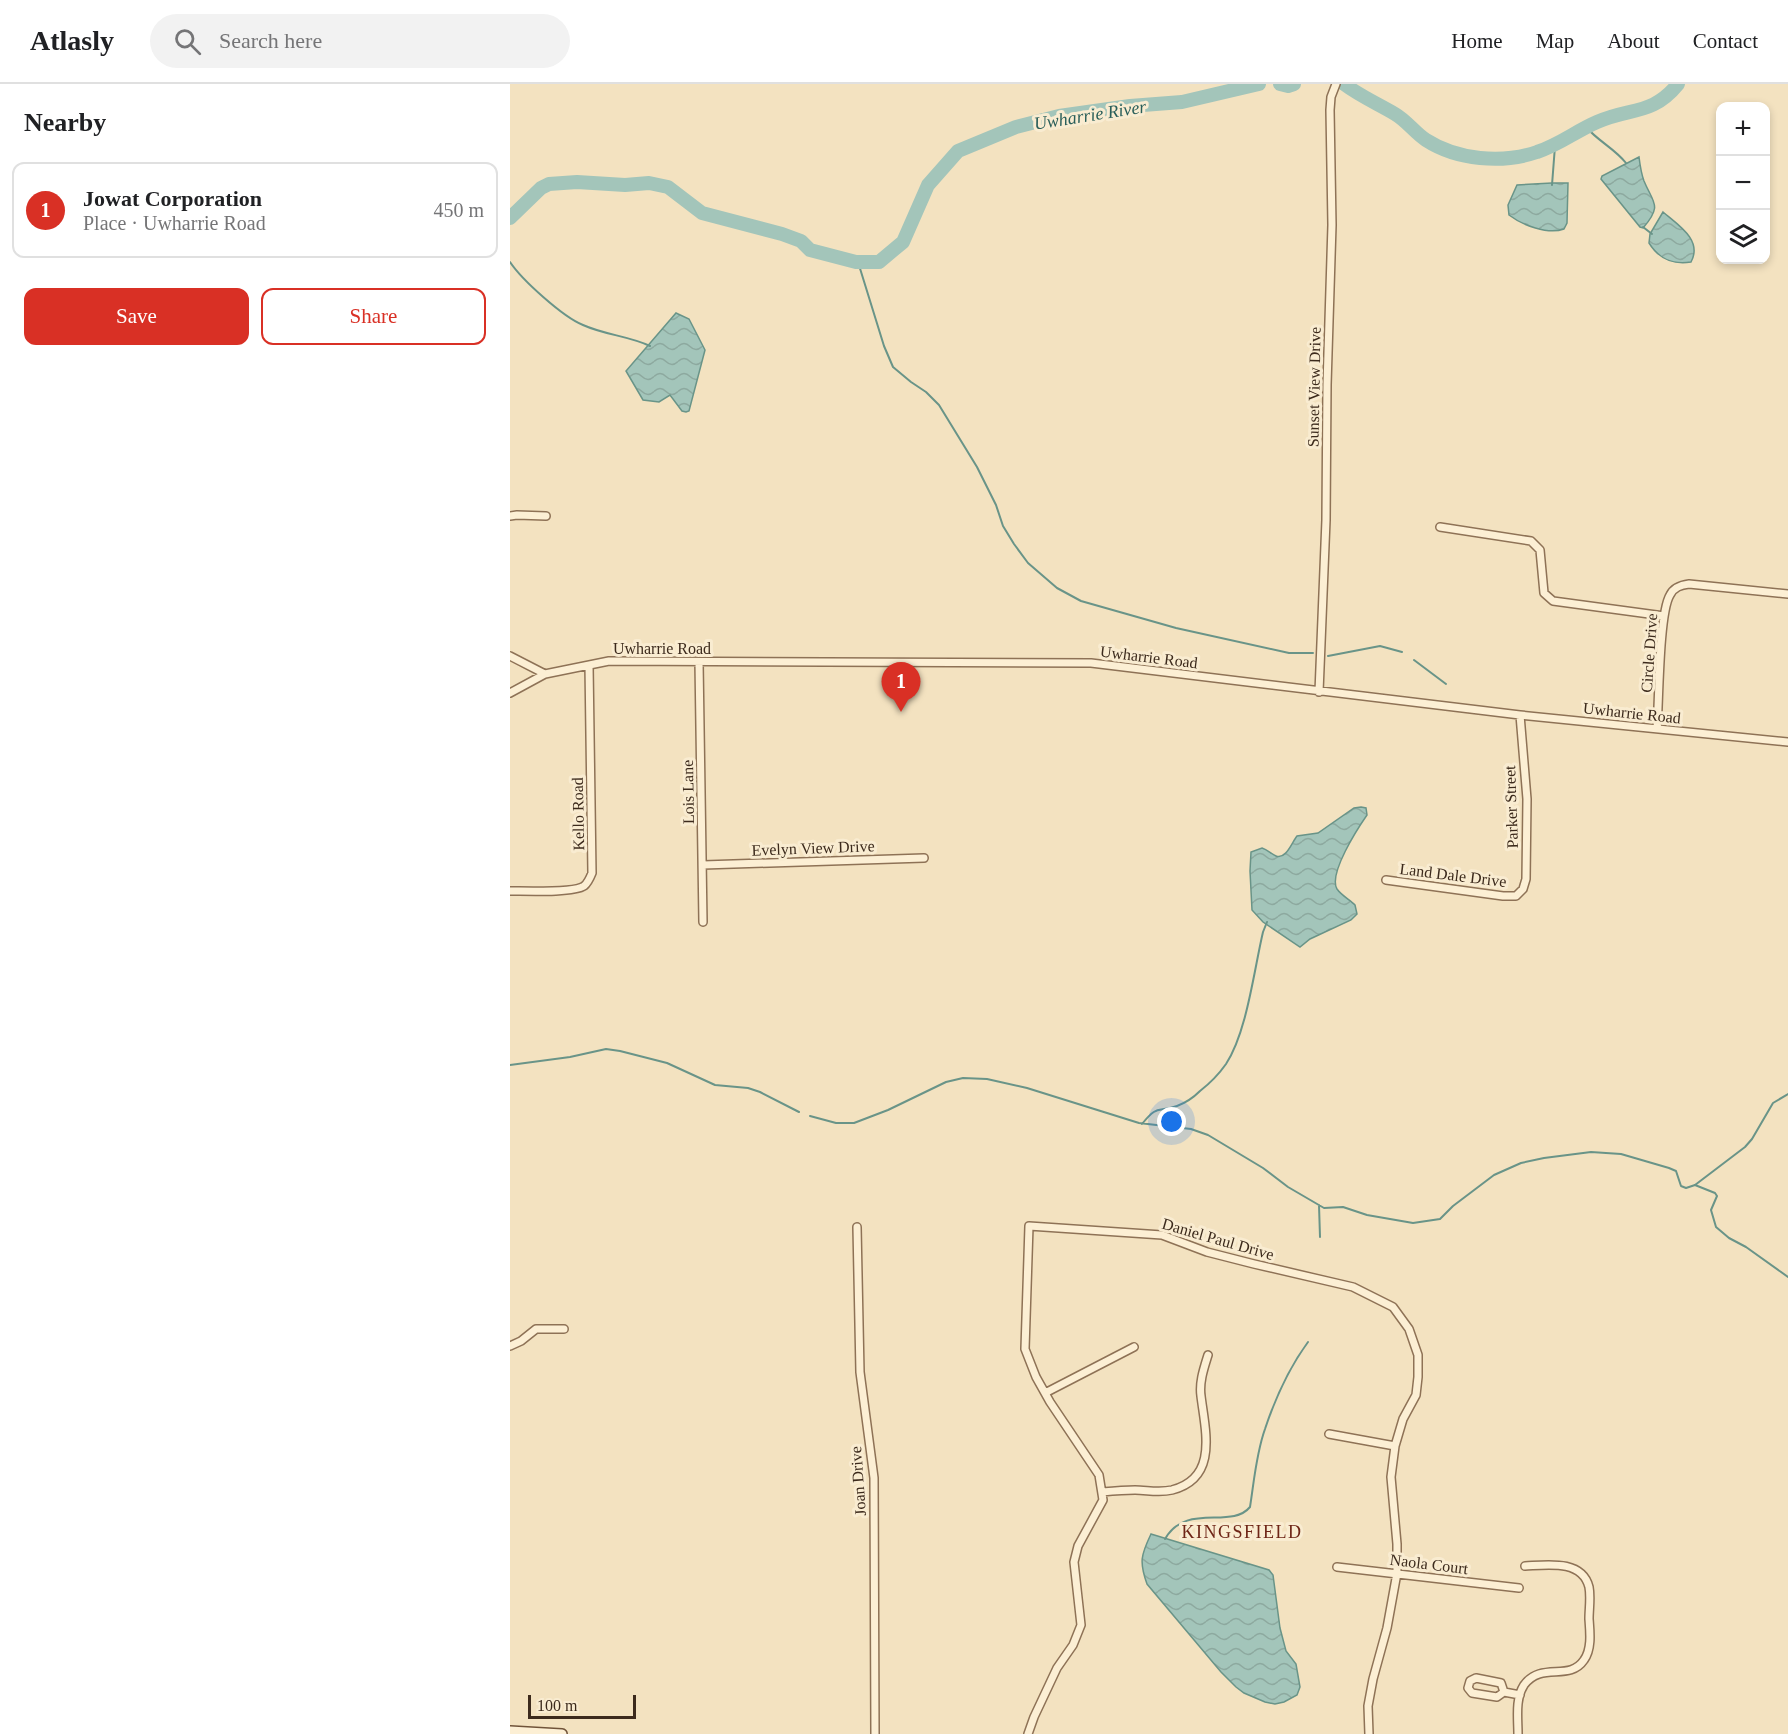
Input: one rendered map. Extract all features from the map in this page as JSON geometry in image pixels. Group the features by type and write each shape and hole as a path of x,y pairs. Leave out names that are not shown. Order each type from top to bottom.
{"street":[{"name":"Sunset View Drive","path":"1319,692 1326,520 1327,382 1332,225 1330,110 1335,84"},
{"path":"510,516 517,514 546,516"},
{"path":"1440,527 1531,541 1539,550 1544,593 1553,601 1664,616"},
{"name":"Circle Drive","path":"1658,728 1664,616 1668,597 1672,592 1679,586 1689,584 1788,594"},
{"path":"510,656 545,674"},
{"name":"Uwharrie Road","path":"510,693 545,674 609,661 1091,663 1520,715 1788,742"},
{"name":"Lois Lane","path":"699,662 703,922"},
{"name":"Kello Road","path":"510,891 575,889 586,885 592,873 589,665"},
{"name":"Parker Street","path":"1516,896 1523,889 1526,879 1527,799 1520,715"},
{"name":"Evelyn View Drive","path":"703,865 924,858"},
{"name":"Land Dale Drive","path":"1386,880 1516,896"},
{"name":"Daniel Paul Drive","path":"1102,1492 1099,1475 1045,1393 1036,1377 1026,1349 1029,1226 1162,1235 1208,1252 1353,1287 1393,1307 1409,1329 1418,1355 1418,1377 1416,1395 1403,1419 1395,1446 1391,1477 1397,1544 1397,1574 1387,1628 1368,1706 1369,1734"},
{"name":"Joan Drive","path":"857,1227 860,1372 874,1478 875,1734"},
{"path":"510,1346 521,1341 536,1329 564,1329"},
{"path":"1045,1393 1134,1347"},
{"path":"1028,1734 1057,1668 1074,1645 1081,1625 1074,1562 1078,1546 1102,1500 1102,1492 1174,1490 1191,1480 1201,1469 1208,1443 1200,1394 1208,1355"},
{"path":"1329,1434 1395,1446"},
{"path":"1518,1734 1521,1691 1533,1675 1540,1672 1568,1671 1578,1667 1588,1653 1590,1643 1589,1594 1584,1578 1568,1566 1525,1566"},
{"name":"Naola Court","path":"1337,1567 1519,1588"},
{"path":"1504,1692 1501,1683 1476,1678 1470,1681 1468,1688 1472,1693 1497,1697 1504,1692 1520,1695"},
{"path":"510,1731 562,1734"}],"water":[{"path":"1639,157 1643,178 1654,204 1653,214 1643,228 1601,179 1602,176"},
{"path":"1568,183 1567,223 1564,229 1550,231 1535,228 1509,215 1508,205 1517,185"},
{"path":"1663,212 1682,228 1691,240 1694,254 1691,262 1678,263 1667,260 1649,243 1650,234"},
{"path":"676,313 689,319 705,350 689,411 686,412 682,411 670,395 659,402 643,400 626,371"},
{"path":"1354,808 1366,808 1367,815 1345,851 1335,882 1337,889 1355,905 1357,914 1351,920 1310,939 1300,947 1263,922 1252,910 1251,852 1262,848 1280,857 1288,850 1297,836 1318,833"},
{"path":"1151,1534 1269,1570 1273,1575 1280,1628 1286,1651 1296,1664 1300,1687 1297,1695 1275,1704 1265,1702 1244,1693 1221,1672 1147,1584 1142,1559"}],"waterway":[{"name":"Uwharrie River","path":"510,218 541,188 549,184 649,183 668,187 702,213 782,234 801,241 810,250 856,262 879,262 903,242 928,185 958,151 1016,127 1059,116 1130,106 1182,102 1259,84"},
{"name":"Uwharrie River","path":"1280,84 1288,86 1294,84"},
{"name":"Uwharrie River","path":"1344,84 1399,117 1422,137 1438,147 1466,156 1495,159 1523,156 1545,149 1609,117 1650,106 1678,84"},
{"path":"1586,127 1626,163"},
{"path":"1552,185 1555,146"},
{"path":"1643,227 1652,234"},
{"path":"510,262 544,297 575,321 650,346"},
{"path":"858,262 884,346 893,367 939,405 977,467 996,505 1003,526 1014,544 1028,563 1057,588 1081,601 1176,628 1289,653 1313,653"},
{"path":"1328,656 1380,646 1402,652"},
{"path":"1414,660 1446,684"},
{"path":"1142,1124 1155,1111 1177,1106 1192,1098 1226,1064 1245,1018 1267,922"},
{"path":"510,1065 570,1057 606,1049 620,1051 667,1063 715,1085 748,1088 760,1092 799,1112"},
{"path":"810,1116 836,1123 854,1123 888,1110 946,1082 963,1078 987,1079 1027,1088 1139,1123 1191,1129 1208,1135 1324,1208 1343,1207 1367,1215 1413,1223 1440,1219 1453,1206 1494,1175 1521,1163 1544,1158 1591,1152 1621,1154 1676,1171 1681,1186 1686,1188 1695,1185 1745,1147 1773,1103 1788,1094"},
{"path":"1695,1185 1717,1196 1711,1210 1716,1227 1788,1277"},
{"path":"1319,1205 1320,1237"},
{"path":"1165,1539 1174,1528 1184,1522 1232,1516 1250,1507 1259,1448 1269,1418 1289,1373 1308,1342"}],"place":[{"name":"Jowat Corporation","path":"901,712"}],"district":[{"name":"KINGSFIELD","path":"1242,1532"}]}
